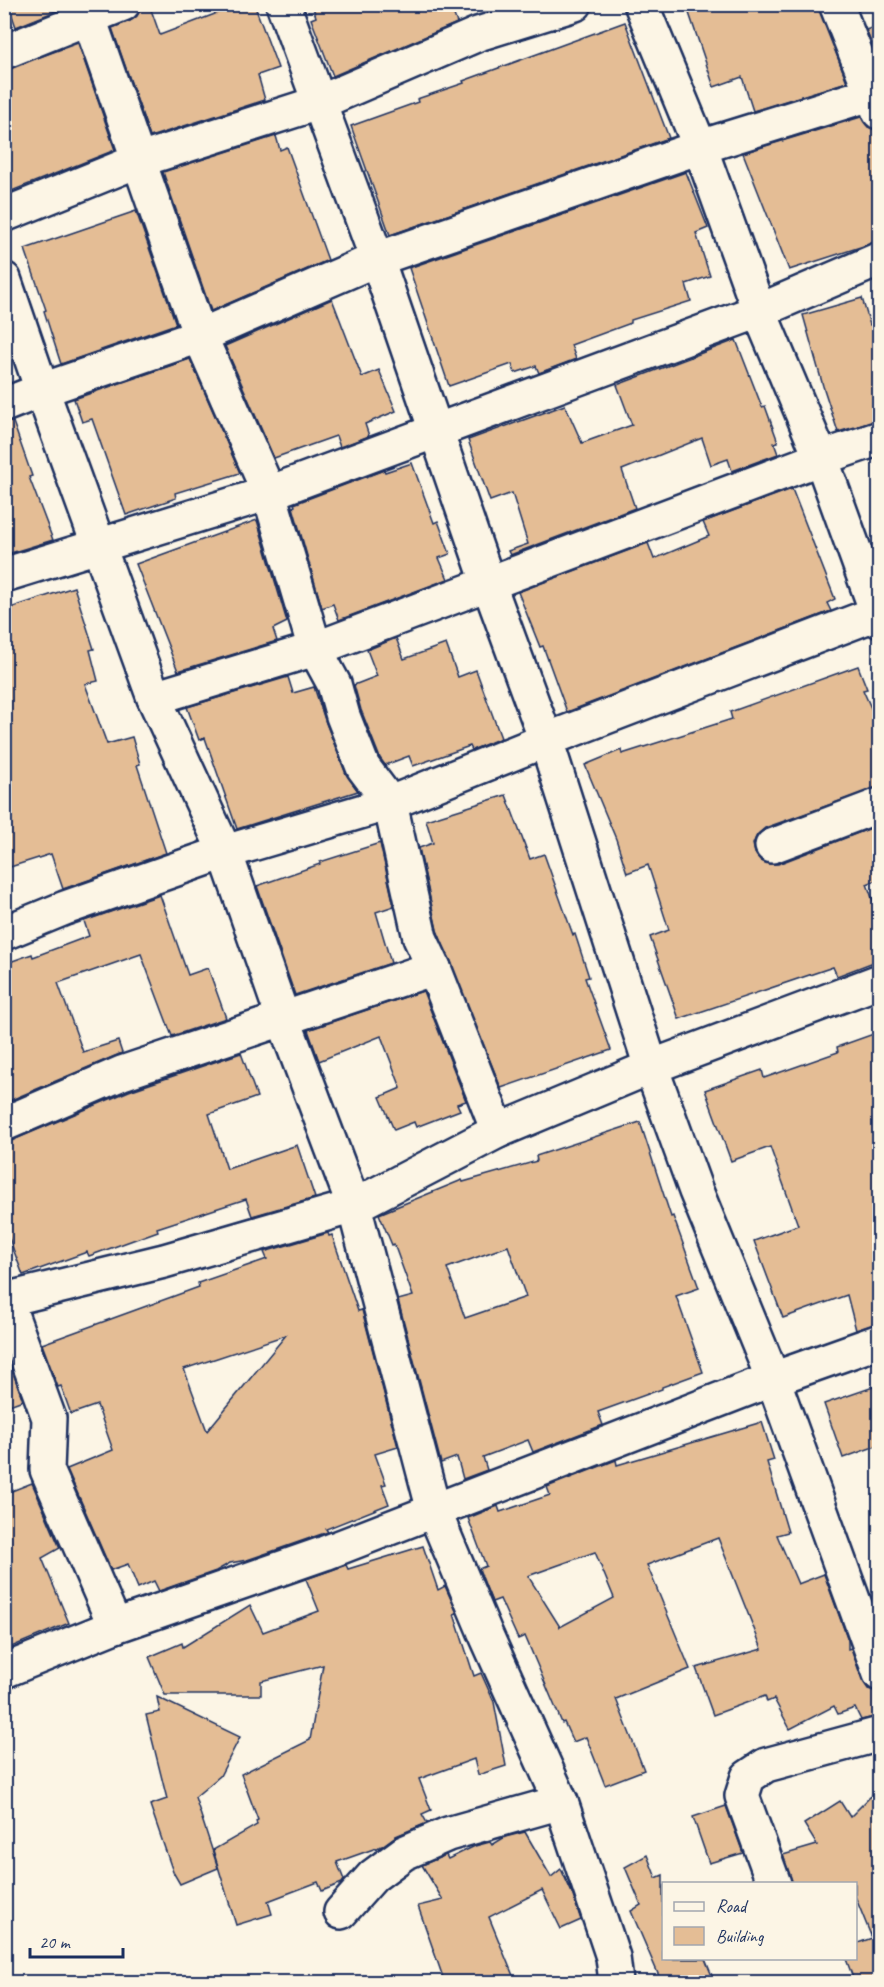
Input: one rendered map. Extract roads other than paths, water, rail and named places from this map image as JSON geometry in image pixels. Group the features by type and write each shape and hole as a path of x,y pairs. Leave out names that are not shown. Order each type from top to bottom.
{"street":[{"path":"4,52 86,11 123,4"},
{"path":"283,4 546,740 651,1067 696,1191 773,1379 879,1674"},
{"path":"4,215 140,160 318,103 478,34 575,4"},
{"path":"4,933 65,908 225,852 390,803 546,740 879,616 821,458 759,311 700,147 641,4"},
{"path":"4,405 200,336 376,259 700,147 877,99 836,4"},
{"path":"86,11 200,336 268,493 315,649 334,684 343,716 363,767 390,803 420,938 498,1131"},
{"path":"4,575 268,493 759,311 879,259"},
{"path":"4,279 154,698 225,852 283,1018 354,1206 434,1511 486,1635 561,1802 613,1957 616,1983"},
{"path":"154,698 315,649 879,438"},
{"path":"772,846 879,805"},
{"path":"4,1124 122,1073 434,968"},
{"path":"115,1626 47,1470 49,1418 5,1298 164,1261 354,1206 498,1131 651,1067 879,981"},
{"path":"4,1671 115,1626 325,1553 773,1379 879,1341"},
{"path":"773,1882 742,1796 748,1777 766,1765 879,1734"},
{"path":"341,1912 374,1876 404,1853 448,1834 561,1802"}]}
